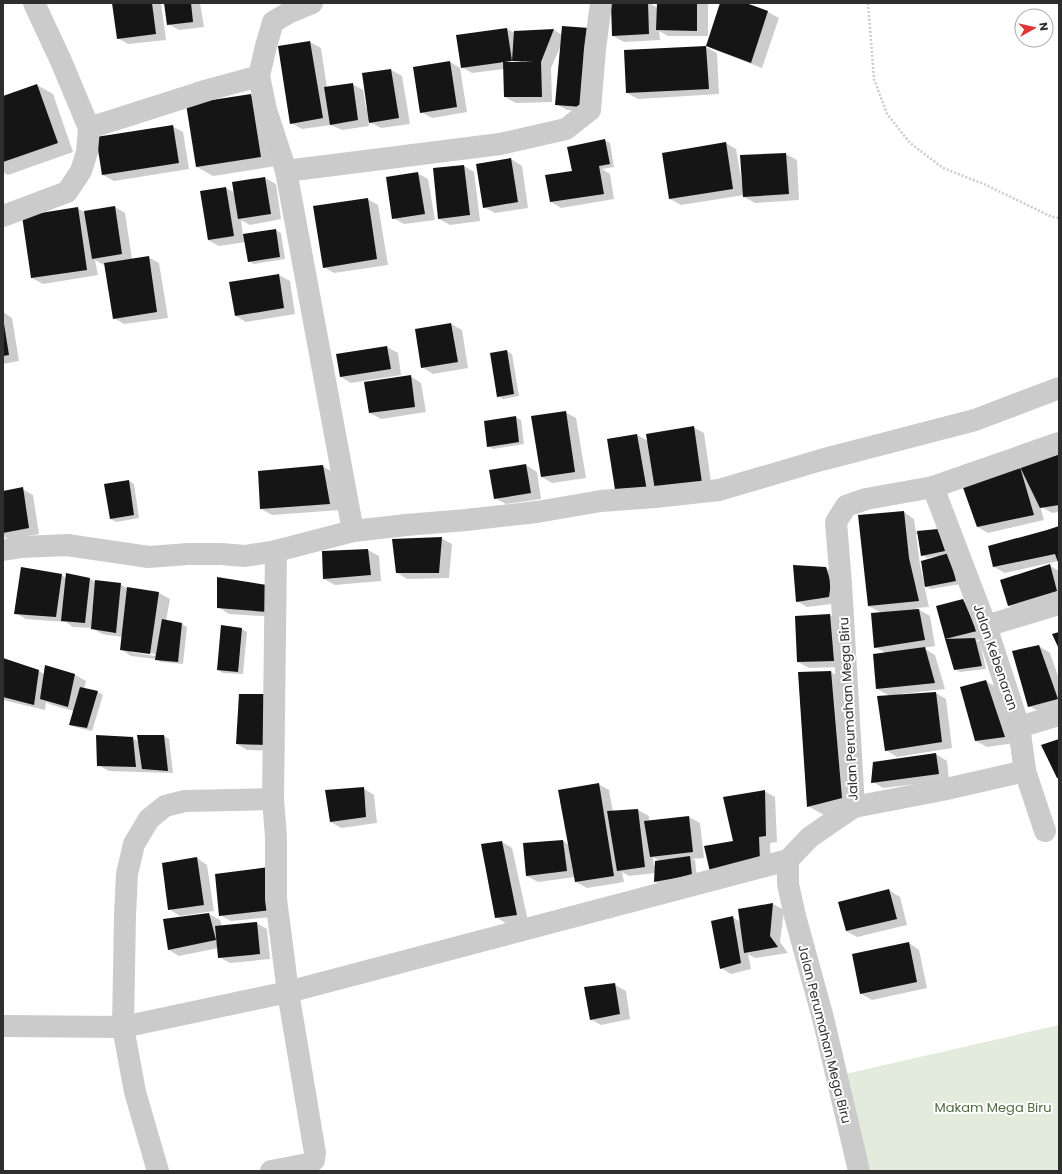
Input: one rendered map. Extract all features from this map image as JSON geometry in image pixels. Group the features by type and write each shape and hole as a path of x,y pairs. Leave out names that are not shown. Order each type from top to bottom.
{"street":[{"path":"3,216 66,192 81,171 87,152 90,128 34,3"},
{"path":"312,3 290,12 273,22 259,76 266,110 286,171 353,531"},
{"path":"286,171 500,144 566,129 590,110 601,3"},
{"path":"90,128 208,90 259,76"},
{"path":"3,550 22,547 66,545 149,557 188,554 245,556 276,551 353,531 490,518 601,502 720,490 821,460 975,420 1059,388"},
{"name":"Jalan Perumahan Mega Biru","path":"859,1171 823,1018 795,916 788,884 788,860 810,837 854,807 842,584 836,522 846,506 866,499 933,488 1059,443"},
{"name":"Jalan Kebenaran","path":"933,488 986,626 1019,727 1025,771 1052,836"},
{"path":"271,1171 308,1164 314,1160 288,992 276,899 276,837 273,800 276,551"},
{"path":"986,626 1059,604"},
{"path":"1019,727 1059,715"},
{"path":"854,807 942,790 1025,771"},
{"path":"158,1171 135,1092 123,1027 127,874 134,844 149,819 165,806 186,801 273,800"},
{"path":"3,1026 123,1027 288,992 788,860"}],"path":[{"path":"868,3 874,79 887,114 910,143 943,168 986,186 1052,217 1059,218"}],"green space":[{"name":"Makam Mega Biru","path":"1059,1025 1059,1171 867,1171 841,1075"}],"building":[{"path":"112,3 152,3 156,34 117,39"},
{"path":"164,3 191,3 193,22 167,25"},
{"path":"611,3 648,3 649,34 612,36"},
{"path":"657,3 697,3 697,31 656,30"},
{"path":"720,3 746,3 768,11 751,63 706,46"},
{"path":"562,26 589,28 582,107 555,105"},
{"path":"507,28 512,61 461,68 456,35"},
{"path":"554,29 541,62 542,97 504,97 503,62 534,62 512,61 514,31"},
{"path":"310,41 323,118 290,124 278,46"},
{"path":"706,46 709,89 626,93 624,50"},
{"path":"450,61 457,107 420,113 413,67"},
{"path":"391,69 399,118 369,123 362,73"},
{"path":"353,83 358,120 330,125 324,87"},
{"path":"37,84 58,143 3,162 3,96"},
{"path":"251,94 261,157 196,167 186,104"},
{"path":"173,125 179,163 102,175 96,137"},
{"path":"605,139 610,164 599,166 604,194 550,202 545,175 572,171 567,147"},
{"path":"726,142 733,189 669,199 662,153"},
{"path":"786,153 789,194 743,197 740,155"},
{"path":"511,158 518,202 483,208 476,164"},
{"path":"464,165 470,215 438,219 433,168"},
{"path":"418,172 425,214 392,219 386,177"},
{"path":"265,177 271,214 238,219 232,182"},
{"path":"226,187 234,236 208,240 200,191"},
{"path":"368,198 377,259 323,268 313,206"},
{"path":"115,206 122,254 92,259 84,211"},
{"path":"78,207 87,270 31,278 22,216"},
{"path":"276,229 280,257 248,262 243,234"},
{"path":"149,256 157,312 113,319 104,263"},
{"path":"279,274 284,308 235,316 229,282"},
{"path":"451,323 458,362 421,368 415,329"},
{"path":"3,324 9,355 3,356"},
{"path":"387,346 391,369 340,377 336,354"},
{"path":"507,350 514,394 497,397 490,353"},
{"path":"411,375 415,407 369,413 364,382"},
{"path":"566,411 575,472 541,477 531,416"},
{"path":"516,416 519,442 487,447 484,421"},
{"path":"694,426 702,483 655,490 646,434"},
{"path":"637,434 647,491 616,496 607,439"},
{"path":"1059,454 1059,505 1040,508 1020,467"},
{"path":"526,464 531,493 494,499 489,470"},
{"path":"323,465 330,504 260,509 258,471"},
{"path":"1020,467 1034,515 977,527 961,482"},
{"path":"129,480 134,515 110,519 104,484"},
{"path":"23,487 29,528 3,533 3,491"},
{"path":"904,511 909,558 919,601 868,606 858,515"},
{"path":"1059,526 1059,565 1055,554 993,567 988,546"},
{"path":"938,529 945,551 921,556 917,531"},
{"path":"442,537 439,573 396,573 392,539"},
{"path":"368,549 371,575 323,579 322,551"},
{"path":"949,553 956,581 925,587 921,561"},
{"path":"1050,564 1057,591 1008,606 1000,580"},
{"path":"793,565 826,567 831,583 829,597 796,602"},
{"path":"21,567 62,574 56,617 14,614"},
{"path":"66,573 90,578 85,623 61,621"},
{"path":"217,577 267,585 268,612 217,608"},
{"path":"95,580 121,583 116,633 91,629"},
{"path":"127,587 159,592 150,654 120,650"},
{"path":"963,599 977,631 945,639 936,606"},
{"path":"919,609 925,640 874,648 871,613"},
{"path":"830,614 834,661 797,662 795,616"},
{"path":"162,619 182,623 178,662 155,660"},
{"path":"221,625 242,628 238,672 217,670"},
{"path":"1059,632 1059,649 1052,634"},
{"path":"975,638 982,666 954,670 945,639"},
{"path":"1039,645 1058,699 1028,707 1012,651"},
{"path":"925,647 935,683 876,689 873,654"},
{"path":"3,658 39,670 34,705 3,697"},
{"path":"45,665 75,674 68,707 40,699"},
{"path":"831,671 842,798 807,807 798,672"},
{"path":"986,680 1005,737 975,741 960,687"},
{"path":"80,687 98,691 87,728 69,725"},
{"path":"936,692 942,742 885,751 877,696"},
{"path":"239,694 265,694 265,745 236,744"},
{"path":"96,735 133,737 136,767 97,766"},
{"path":"137,735 164,735 168,771 142,769"},
{"path":"1059,739 1059,778 1057,778 1041,745"},
{"path":"936,753 939,774 871,783 873,762"},
{"path":"599,783 614,876 575,882 558,790"},
{"path":"364,787 366,817 330,822 325,790"},
{"path":"765,790 766,836 759,837 760,862 710,872 704,846 733,841 723,797"},
{"path":"638,809 645,867 617,871 607,811"},
{"path":"689,816 693,852 650,857 644,821"},
{"path":"563,840 567,871 526,876 523,843"},
{"path":"502,841 517,915 495,918 481,844"},
{"path":"690,856 692,875 654,882 655,861"},
{"path":"197,857 204,905 168,910 162,863"},
{"path":"269,867 271,910 219,916 215,874"},
{"path":"889,889 897,919 846,931 838,902"},
{"path":"773,903 770,936 778,947 744,953 738,909"},
{"path":"209,913 216,940 168,950 163,919"},
{"path":"733,916 741,963 720,969 711,921"},
{"path":"257,922 260,954 218,958 215,926"},
{"path":"909,942 917,982 860,994 852,954"},
{"path":"615,983 620,1014 590,1020 584,987"}]}
